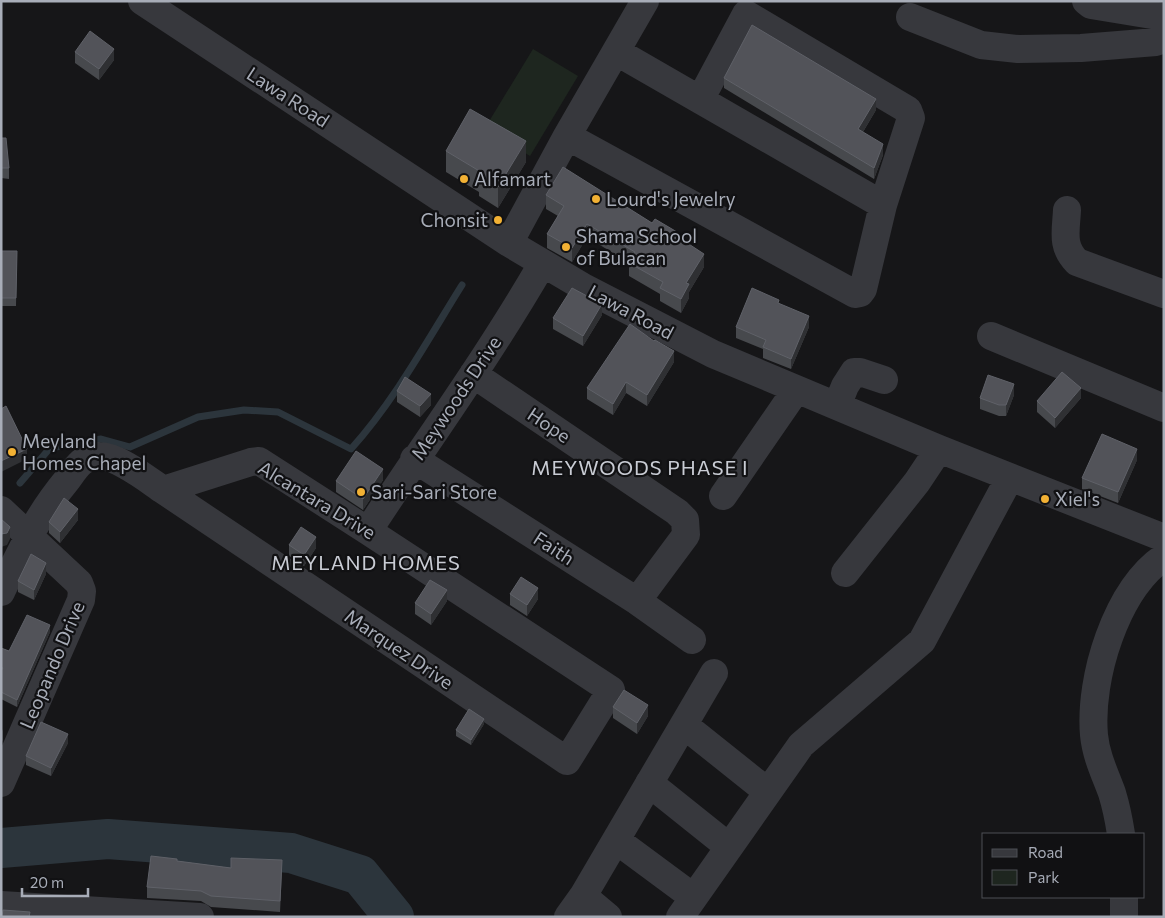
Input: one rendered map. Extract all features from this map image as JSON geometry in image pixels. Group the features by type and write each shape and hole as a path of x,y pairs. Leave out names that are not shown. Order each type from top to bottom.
{"street":[{"name":"Lawa Road","path":"142,1 508,243 542,264 713,354 939,449 1164,538"},
{"path":"508,243 567,136 646,1"},
{"path":"1086,1 1091,5 1164,16"},
{"path":"567,136 855,294 860,293 863,289 883,205 911,118 908,110 746,14 700,100"},
{"path":"910,17 980,45 1018,50 1081,48 1156,42 1164,39"},
{"path":"617,52 883,205"},
{"path":"1067,210 1065,243 1069,254 1076,262 1164,294"},
{"name":"Meywoods Drive","path":"368,531 414,459 473,374 542,264"},
{"path":"991,336 1164,408"},
{"path":"837,406 845,386 854,372 860,372 884,380"},
{"name":"Hope","path":"473,374 677,512 685,520 686,535 637,601"},
{"path":"723,496 796,390"},
{"path":"844,573 917,482 939,449"},
{"path":"5,577 28,535 51,499 83,460 97,455 109,457 140,474 163,490"},
{"name":"Faith","path":"414,459 637,601 692,640"},
{"name":"Alcantara Drive","path":"163,490 259,461 611,690"},
{"path":"616,840 686,907 801,745 922,641 1010,477"},
{"name":"Marquez Drive","path":"163,490 567,761 611,690"},
{"path":"1,510 28,535"},
{"name":"Leopando Drive","path":"1,783 81,600 82,591 79,584 28,535"},
{"path":"1121,833 1112,794 1100,762 1094,735 1097,683 1105,652 1123,606 1143,575 1154,563 1164,556"},
{"path":"608,917 575,906 714,673"},
{"path":"684,725 768,792"},
{"path":"649,783 729,847"},
{"path":"1124,898 1124,917"},
{"path":"1,905 200,917"}],"green space":[{"path":"533,49 578,76 530,156 485,128"}],"building":[{"path":"752,25 876,99 858,129 883,144 874,168 724,78"},
{"path":"90,31 114,49 99,69 75,52"},
{"path":"470,109 526,141 498,187 479,176 481,172 446,151"},
{"path":"1,138 6,138 9,168 1,168"},
{"path":"563,167 652,223 655,219 677,232 675,235 704,254 686,283 689,284 681,299 660,288 663,282 629,263 635,252 587,224 572,248 547,234 564,206 546,195"},
{"path":"1,251 17,251 16,298 1,298"},
{"path":"572,288 602,304 583,336 553,318"},
{"path":"752,288 779,300 778,303 809,316 791,359 763,347 766,340 736,327"},
{"path":"630,324 654,341 674,351 647,395 626,382 613,404 587,388"},
{"path":"1062,372 1081,388 1055,418 1037,401"},
{"path":"988,375 1014,384 1006,405 999,405 980,398"},
{"path":"405,377 431,394 420,406 397,391"},
{"name":"Meyland Homes Chapel","path":"6,406 27,449 1,461 1,409"},
{"path":"1102,434 1137,449 1118,492 1082,478"},
{"path":"356,451 383,469 363,499 336,481"},
{"path":"64,498 78,509 60,532 49,522"},
{"path":"1,519 10,527 7,533 1,534"},
{"path":"301,527 316,537 304,555 289,545"},
{"path":"31,554 46,563 34,590 18,581"},
{"path":"521,577 538,588 527,605 510,594"},
{"path":"430,580 447,590 431,614 415,603"},
{"path":"27,615 50,625 17,700 1,692 1,671 3,668 1,667 1,648 9,651"},
{"path":"624,690 648,705 637,723 613,707"},
{"path":"469,709 484,719 471,740 456,730"},
{"path":"41,722 68,734 51,768 26,756"},
{"path":"151,856 231,868 231,858 282,860 280,901 211,896 201,891 147,887"},
{"path":"3,910 30,912 29,917 2,917"}],"waterway":[{"path":"20,483 50,448 101,439 130,447 198,417 244,410 278,412 351,449 382,411 462,285"},
{"path":"1,848 108,839 291,853 360,875 394,917"}],"place":[{"name":"Alfamart","path":"464,179"},
{"name":"Lourd's Jewelry","path":"596,199"},
{"name":"Chonsit","path":"498,220"},
{"name":"Shama School of Bulacan","path":"566,247"},
{"name":"Meyland Homes Chapel","path":"12,452"},
{"name":"Sari-Sari Store","path":"361,492"},
{"name":"Xiel's","path":"1045,499"}],"district":[{"name":"MEYWOODS PHASE I","path":"640,468"},
{"name":"MEYLAND HOMES","path":"366,563"}]}
